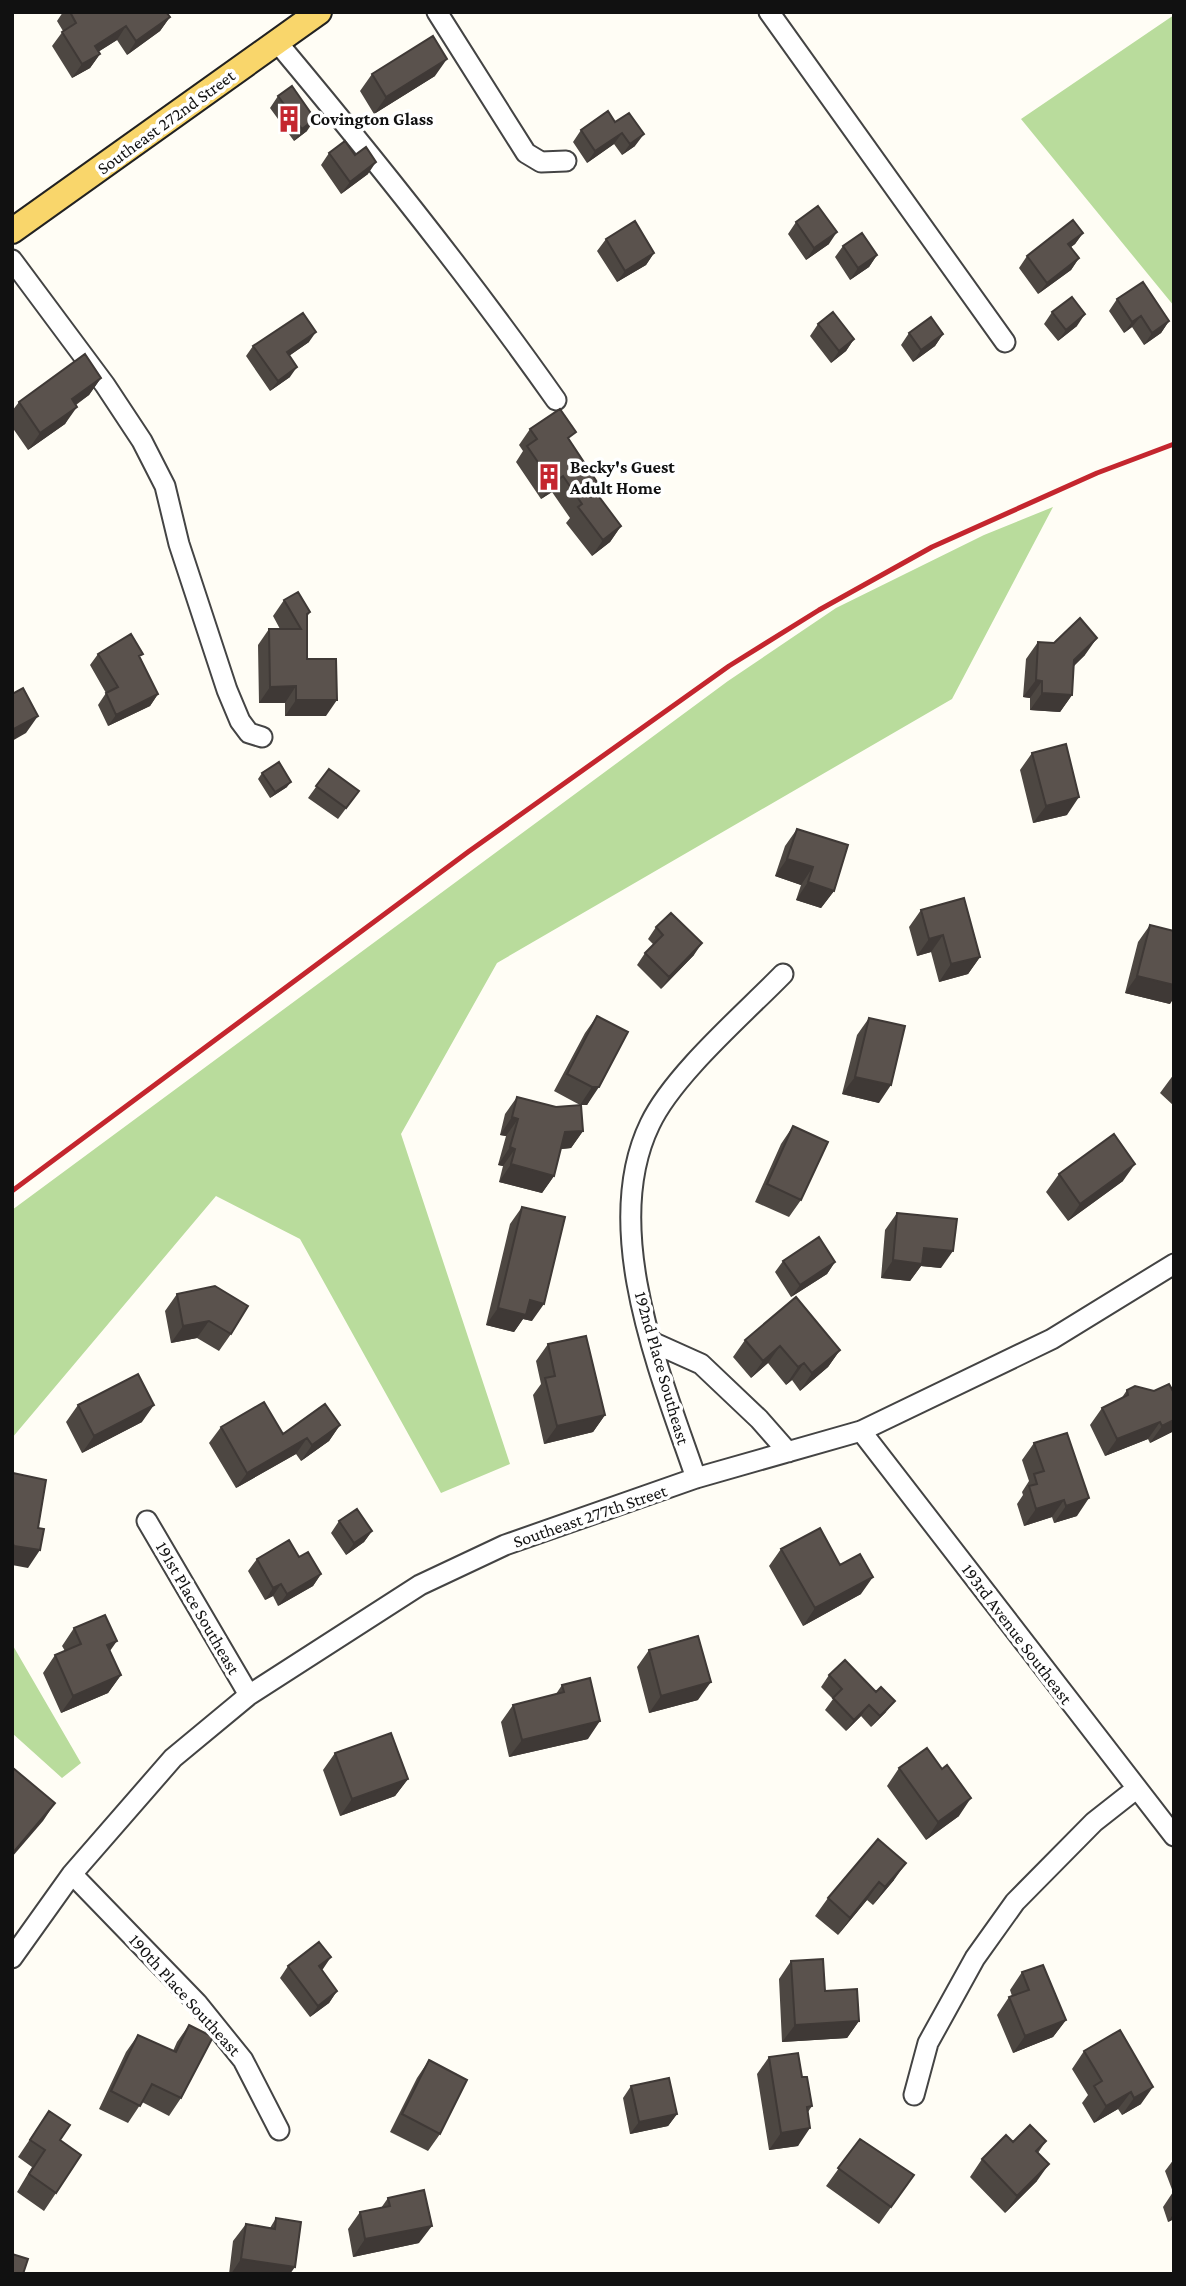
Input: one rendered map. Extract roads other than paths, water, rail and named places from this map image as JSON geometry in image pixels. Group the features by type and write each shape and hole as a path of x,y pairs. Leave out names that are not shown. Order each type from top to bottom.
{"main road":[{"name":"Southeast 272nd Street","path":"12,232 319,12"}],"street":[{"path":"437,12 526,153 541,162 566,161"},
{"path":"769,12 1005,342"},
{"path":"277,42 456,259 556,400"},
{"path":"12,260 105,384 160,474 227,690 240,722 249,733 262,737"},
{"name":"192nd Place Southeast","path":"696,1479 652,1342 635,1274 630,1211 639,1151 650,1122 667,1098 718,1040 783,974"},
{"name":"Southeast 277th Street","path":"12,1958 72,1874 122,1812 173,1758 248,1695 420,1585 505,1545 696,1479 861,1431 1052,1339 1174,1264"},
{"path":"652,1342 701,1364 759,1419 788,1452"},
{"name":"193rd Avenue Southeast","path":"861,1431 1174,1836"},
{"name":"191st Place Southeast","path":"147,1521 248,1695"},
{"path":"914,2095 928,2043 975,1958 1015,1902 1084,1831 1136,1789"},
{"name":"190th Place Southeast","path":"72,1874 197,2003 243,2060 279,2130"}],"railway":[{"path":"12,1191 468,852 729,666 819,610 932,547 1097,473 1174,444"}],"place":[{"name":"Covington Glass","path":"289,119"},
{"name":"Becky's Guest Adult Home","path":"549,477"}]}
